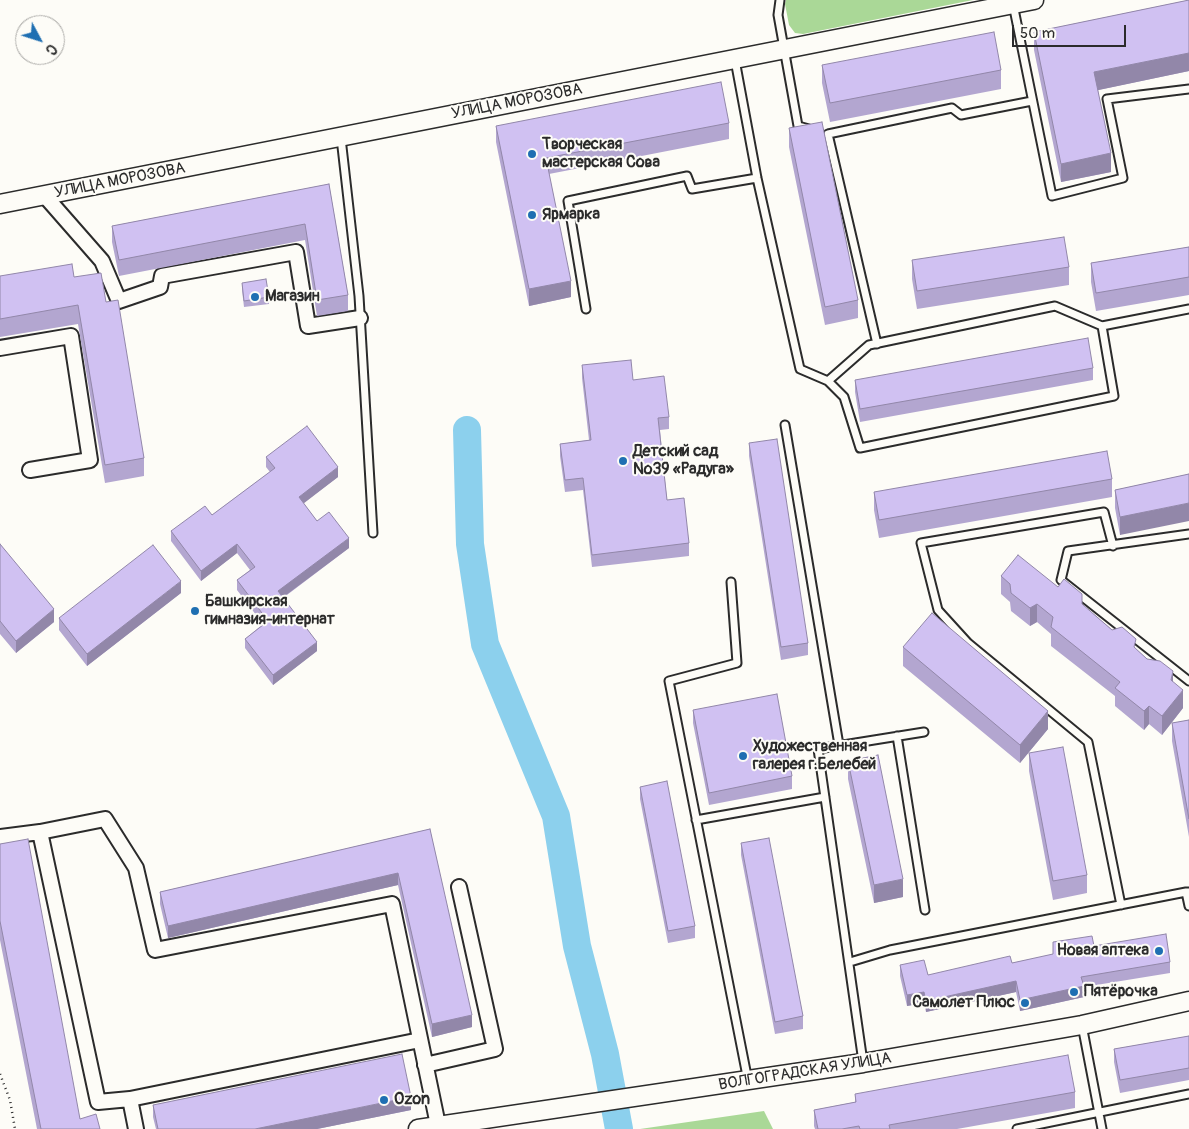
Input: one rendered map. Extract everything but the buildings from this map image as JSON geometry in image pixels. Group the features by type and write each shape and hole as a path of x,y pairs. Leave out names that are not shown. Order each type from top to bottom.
{"street":[{"name":"УЛИЦА МОРОЗОВА","path":"0,204 1034,0"},
{"path":"45,196 102,261 119,301 160,287 162,276 296,252 308,326 360,318"},
{"path":"0,348 70,336 90,460 30,470"},
{"path":"0,837 40,832 105,819 136,868 155,950 392,904 438,1125"},
{"path":"40,832 98,1102 130,1099 420,1040"},
{"path":"425,1065 495,1049 459,886"},
{"name":"ВОЛГОГРАДСКАЯ УЛИЦА","path":"418,1129 863,1063 1082,1025 1189,1001"},
{"path":"130,1099 136,1129"}],"lane":[{"path":"780,0 778,15 798,126 828,134 952,108 961,115 1032,100"},
{"path":"1013,4 1052,196 1123,178 1107,99 1189,89"},
{"path":"735,59 757,178 800,369 828,381 844,397 860,448 1114,396 1102,326"},
{"path":"828,134 877,344"},
{"path":"341,137 360,318 373,533"},
{"path":"586,309 568,201 687,176 692,189 757,178"},
{"path":"828,381 869,346 1055,306 1102,326 1189,309"},
{"path":"785,425 839,745"},
{"path":"1113,546 1104,512 921,542 938,610 968,643 1088,742 1121,905"},
{"path":"1189,534 1068,552 1061,580 1189,681"},
{"path":"731,582 737,663 669,681 748,1081"},
{"path":"863,1063 818,749 924,732"},
{"path":"897,736 925,910"},
{"path":"696,820 825,797"},
{"path":"850,962 890,950 1188,892 1189,906"},
{"path":"1082,1025 1102,1129"},
{"path":"1017,1129 1189,1094"}],"path":[{"path":"0,1074 10,1100 15,1129"}],"green space":[{"path":"786,0 973,0 803,34 795,33 789,25"},
{"path":"764,1111 773,1129 640,1129"}],"waterway":[{"path":"467,430 470,544 485,644 556,816 577,946 605,1054 619,1129"}],"place":[{"name":"Творческая мастерская Сова","path":"532,154"},
{"name":"Ярмарка","path":"532,215"},
{"name":"Магазин","path":"255,297"},
{"name":"Детский сад №39 «Радуга»","path":"623,461"},
{"name":"Башкирская гимназия-интернат","path":"195,611"},
{"name":"Художественная галерея г.Белебей","path":"743,756"},
{"name":"Новая аптека","path":"1159,951"},
{"name":"Пятёрочка","path":"1074,992"},
{"name":"Самолет Плюс","path":"1025,1003"},
{"name":"Ozon","path":"384,1100"}]}
